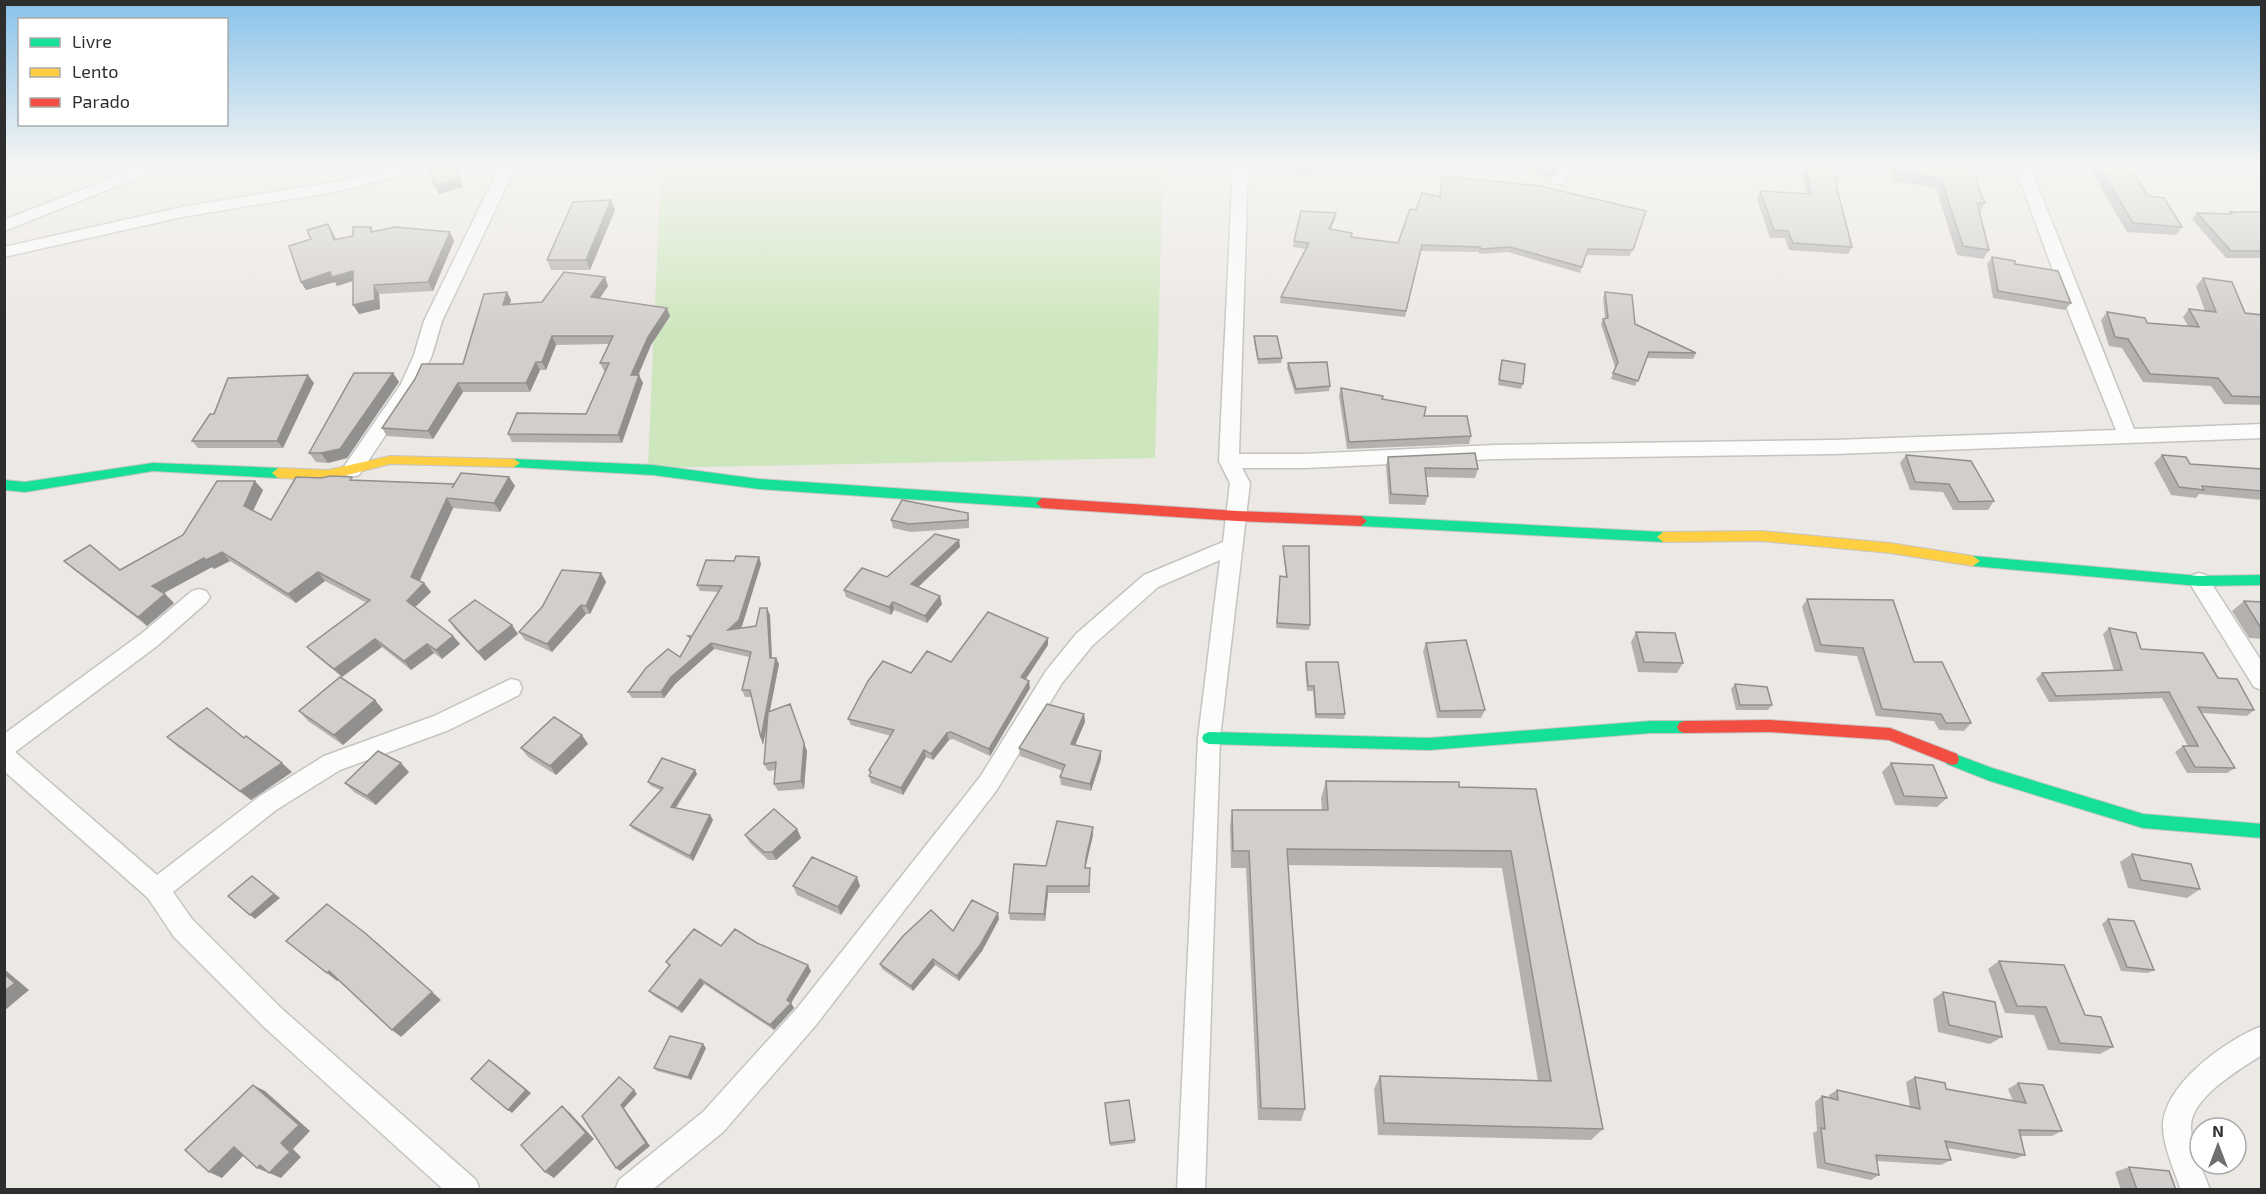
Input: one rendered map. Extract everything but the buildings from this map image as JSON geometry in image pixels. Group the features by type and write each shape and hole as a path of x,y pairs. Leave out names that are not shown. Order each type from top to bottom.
{"street":[{"path":"4,226 20,220"},
{"path":"4,252 148,220"},
{"path":"352,470 409,386 423,355 433,321 482,220"},
{"path":"1191,1190 1209,738 1240,483 1229,461 1238,220"},
{"path":"2042,220 2128,437"},
{"path":"1229,461 1305,461 1494,452 1834,447 2262,430"},
{"path":"4,485 25,487 153,467 328,475 390,460 653,470 759,484 1237,516 1474,526 1654,537 1761,536 1890,548 1976,561 2199,581 2262,580"},
{"path":"629,1190 713,1122 807,1016 988,784 1054,677 1084,640 1119,606 1151,581 1233,546"},
{"path":"2199,581 2262,681"},
{"path":"4,747 149,640 199,597"},
{"path":"157,890 268,803 332,763 441,723 511,688"},
{"path":"1209,738 1429,744 1675,726 1770,726 1890,734 1990,774 2144,821 2262,831"},
{"path":"4,756 157,890 183,928 273,1018 466,1190"},
{"path":"2196,1190 2176,1124 2187,1094 2224,1064 2262,1039"}],"green space":[{"path":"659,220 1161,220 1155,458 648,468"}],"traffic: fast":[{"path":"514,463 653,470 759,484 1042,503"},
{"path":"4,485 25,487 153,467 278,473"},
{"path":"1361,521 1663,537"},
{"path":"1973,561 2199,581 2262,580"},
{"path":"1209,738 1429,744 1651,727 1684,727"},
{"path":"1952,759 1990,774 2143,821 2262,831"}],"traffic: slow":[{"path":"278,473 328,475 390,460 514,463"},
{"path":"1663,537 1761,536 1890,548 1973,561"}],"traffic: jam":[{"path":"1042,503 1237,516 1361,521"},
{"path":"1684,727 1770,726 1890,734 1952,759"}]}
